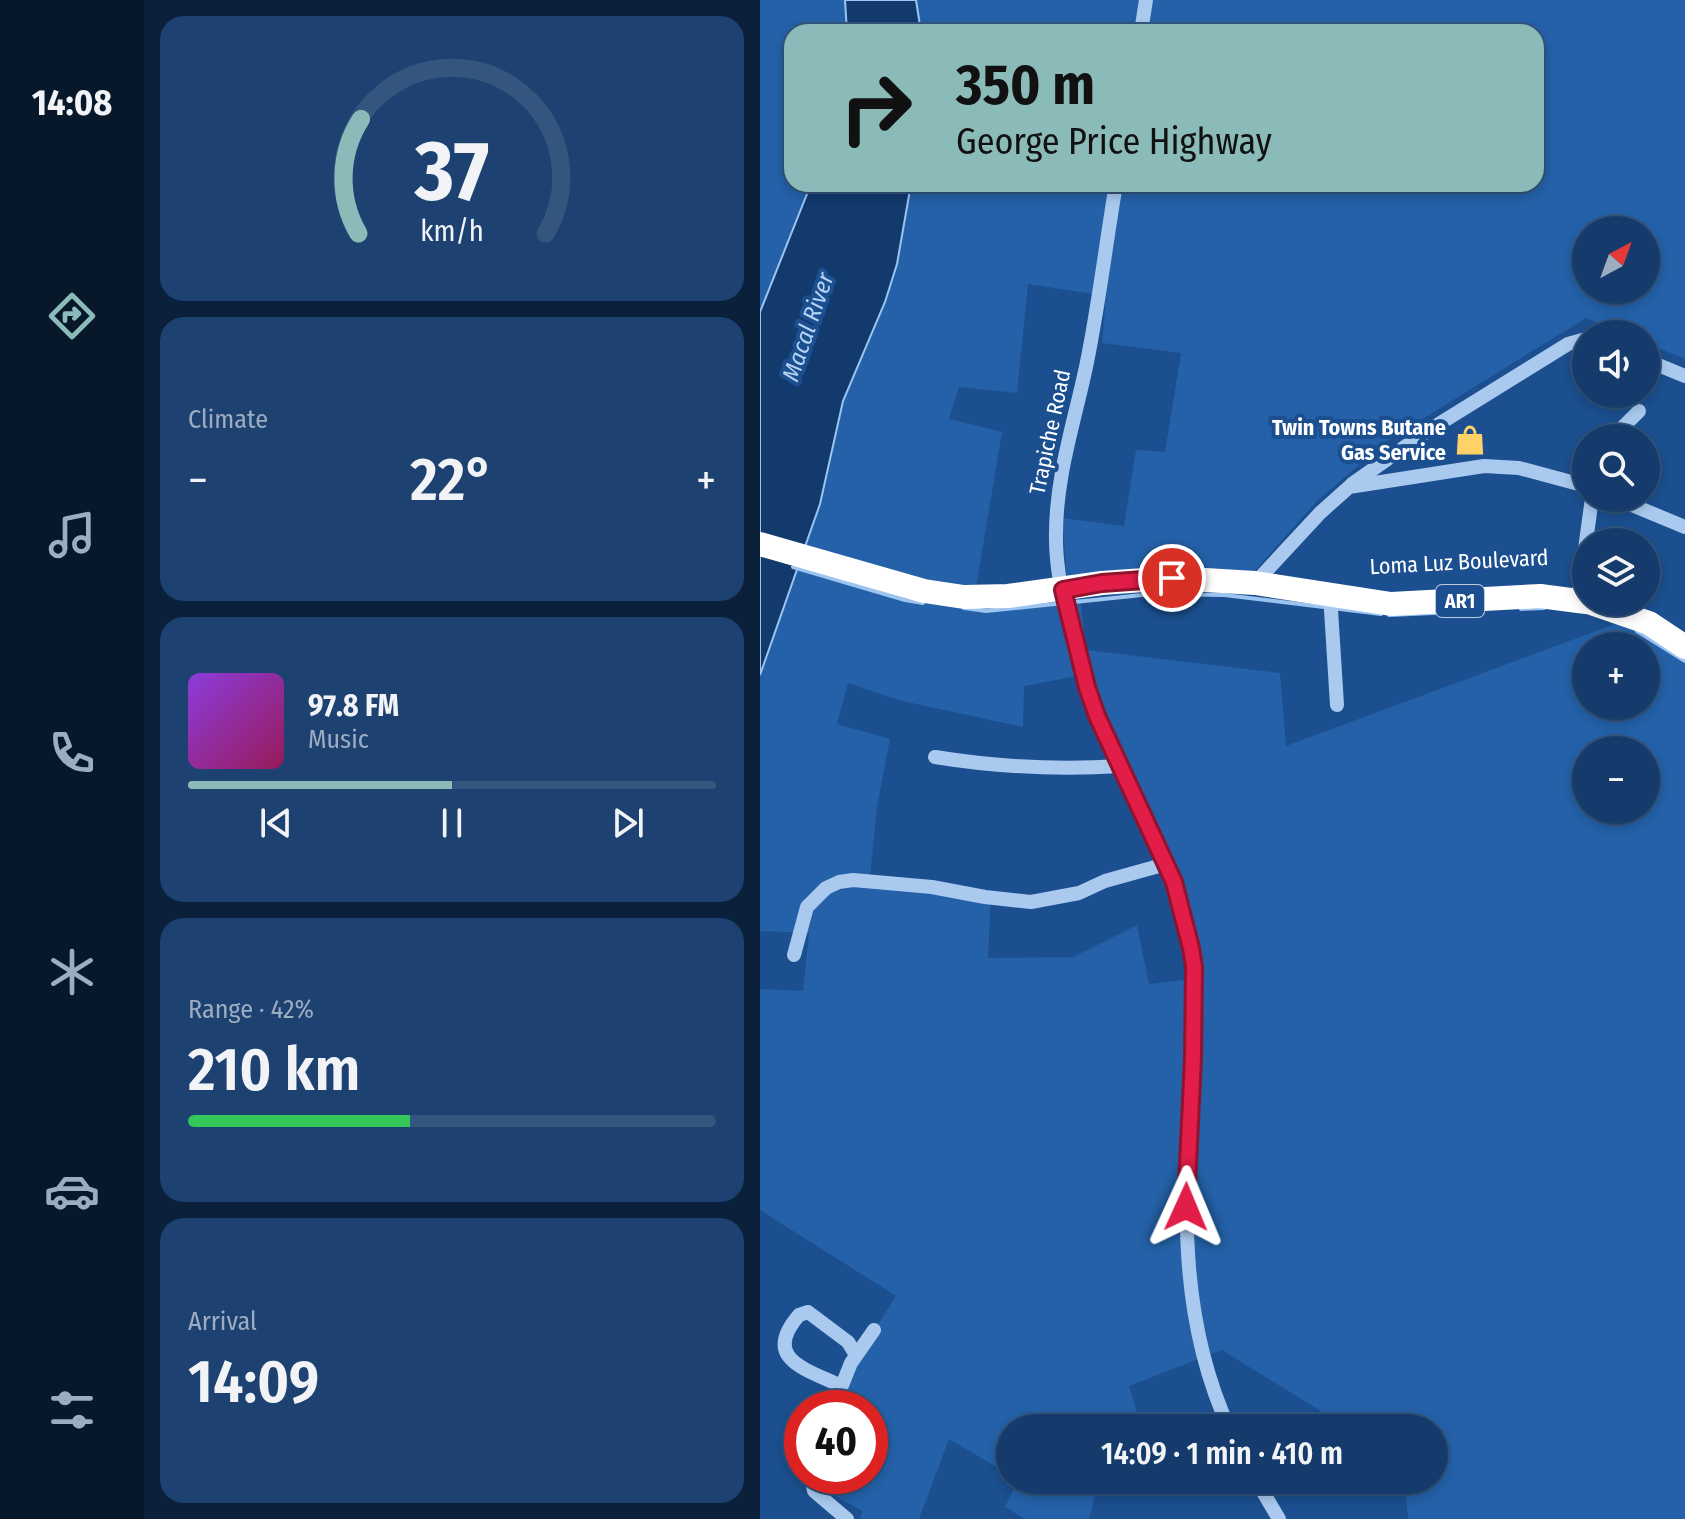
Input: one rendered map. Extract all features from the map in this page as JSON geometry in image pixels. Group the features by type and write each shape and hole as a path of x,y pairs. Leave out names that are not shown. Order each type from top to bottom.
{"highway":[{"name":"AR1","path":"760,544 924,591 964,597 1008,596 1102,583 1172,578 1255,583 1332,594"},
{"name":"Loma Luz Boulevard","path":"1332,594 1408,593 1541,582 1572,591"},
{"name":"AR1","path":"1633,616 1685,647"},
{"path":"1659,616 1685,631"}],"street":[{"path":"1142,24 1146,0"},
{"name":"Trapiche Road","path":"1115,192 1087,364 1059,485 1056,554 1087,687 1180,898 1194,967 1186,1201 1191,1299 1204,1362 1224,1414"},
{"path":"1255,583 1320,513 1349,487 1426,432 1572,343"},
{"path":"1660,366 1685,376"},
{"path":"1626,424 1639,411"},
{"path":"1349,487 1484,466 1519,468 1572,481"},
{"path":"1649,512 1685,527"},
{"path":"1332,594 1337,705"},
{"path":"935,757 982,765 1050,768 1121,766"},
{"path":"794,955 807,907 826,888 839,882 853,880 932,887 1008,901 1031,902 1079,893 1105,881 1166,864"},
{"path":"841,1386 793,1361 784,1350 784,1336 799,1315 808,1312 848,1342 856,1355"},
{"path":"840,1390 856,1355 874,1330"},
{"path":"818,1494 847,1519"},
{"path":"1264,1494 1279,1519"}],"shaded area":[{"path":"760,0 845,0 846,24 784,24 784,192 808,192 760,312"},
{"path":"916,0 1685,0 1685,359 1660,349 1660,320 1572,320 1572,327 1387,441 1316,502 1253,573 1067,577 1062,518 1124,526 1136,450 1165,452 1181,353 1102,343 1106,296 1028,284 1017,393 959,387 949,419 1002,432 976,588 872,586 1080,596 1086,650 1280,673 1286,746 1572,640 1572,720 1660,720 1660,639 1685,653 1685,1519 1408,1519 1406,1494 1448,1494 1448,1414 1325,1414 1222,1350 1129,1386 1138,1414 996,1414 996,1467 949,1439 919,1519 860,1519 862,1511 832,1494 888,1494 888,1390 848,1390 862,1350 896,1296 760,1210 760,989 803,991 809,933 760,931 760,675 820,504 843,401 885,302 897,264 910,192 1544,192 1544,24 920,24","holes":["1088,674 1186,890 1199,978 1149,984 1137,925 1073,957 988,958 991,893 870,877 877,807 890,739 837,724 848,683 898,700 1023,727 1024,686"]},
{"path":"1626,620 1647,632 1594,632"},
{"path":"1011,1494 1095,1494 1089,1519 1025,1519 1005,1507"}],"water":[{"path":"845,0 916,0 920,24 846,24"},
{"name":"Macal River","path":"808,192 910,192 897,264 885,302 843,401 820,504 760,675 760,312"}],"waterway":[{"path":"793,567 923,603"},
{"path":"964,608 986,611 1152,594 1224,595 1381,614"},
{"path":"1521,609 1544,608"},
{"path":"1389,615 1456,612"},
{"path":"1637,631 1685,661"}],"place":[{"name":"Twin Towns Butane Gas Service","path":"1470,440"}],"route":[{"path":"1172,578 1102,583 1063,590 1079,661 1097,716 1174,882 1191,948 1194,967 1193,1058 1186,1207"}]}
